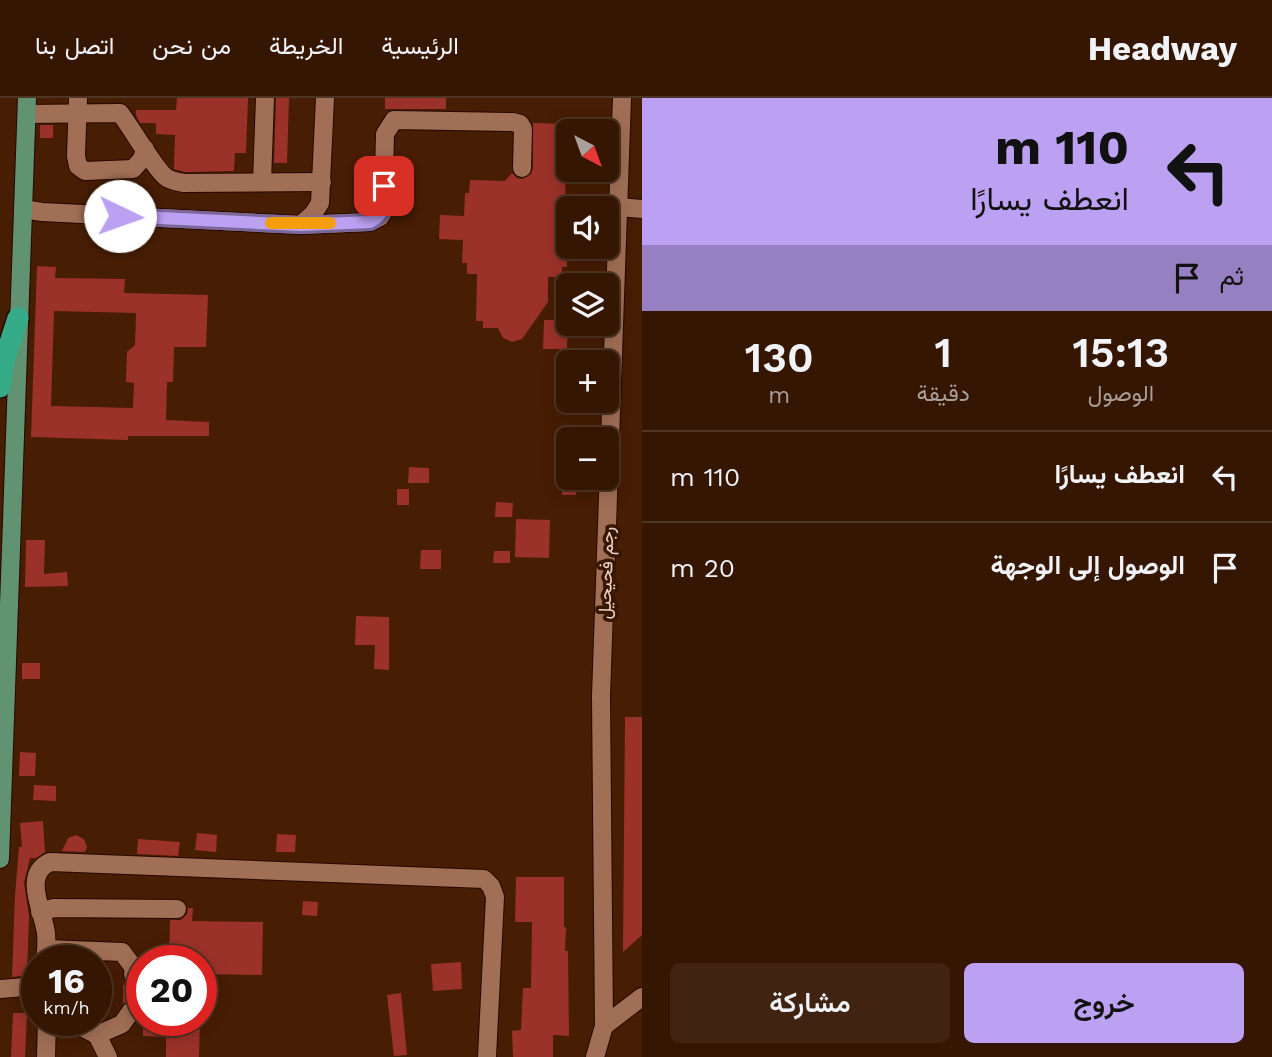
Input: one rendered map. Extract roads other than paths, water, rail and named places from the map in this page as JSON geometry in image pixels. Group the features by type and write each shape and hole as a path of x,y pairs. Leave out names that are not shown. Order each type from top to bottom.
{"highway":[{"path":"0,387 4,361 18,318"}],"main road":[{"path":"0,859 27,106"}],"street":[{"path":"262,182 265,98"},
{"path":"301,225 320,203 325,98"},
{"name":"رجم فحيحيل","path":"619,207 622,98"},
{"path":"27,106 123,106 145,149 162,174 170,180 184,183 322,181"},
{"path":"77,106 76,156 78,166 85,171 133,169 142,159 145,149"},
{"path":"23,209 301,225 370,222 380,217 383,212 385,134 394,120 520,124 523,129 522,167"},
{"path":"619,207 642,209"},
{"name":"رجم فحيحيل","path":"597,1053 604,1026 601,696 617,259"},
{"path":"46,945 36,876 42,866 50,862 484,879 491,886 495,897 487,1057"},
{"path":"40,912 54,908 177,909"},
{"path":"0,989 21,987"},
{"path":"604,1026 642,997"},
{"path":"112,1028 122,1024 126,1018"},
{"path":"46,1057 47,1036"},
{"path":"98,1036 108,1057"}]}
